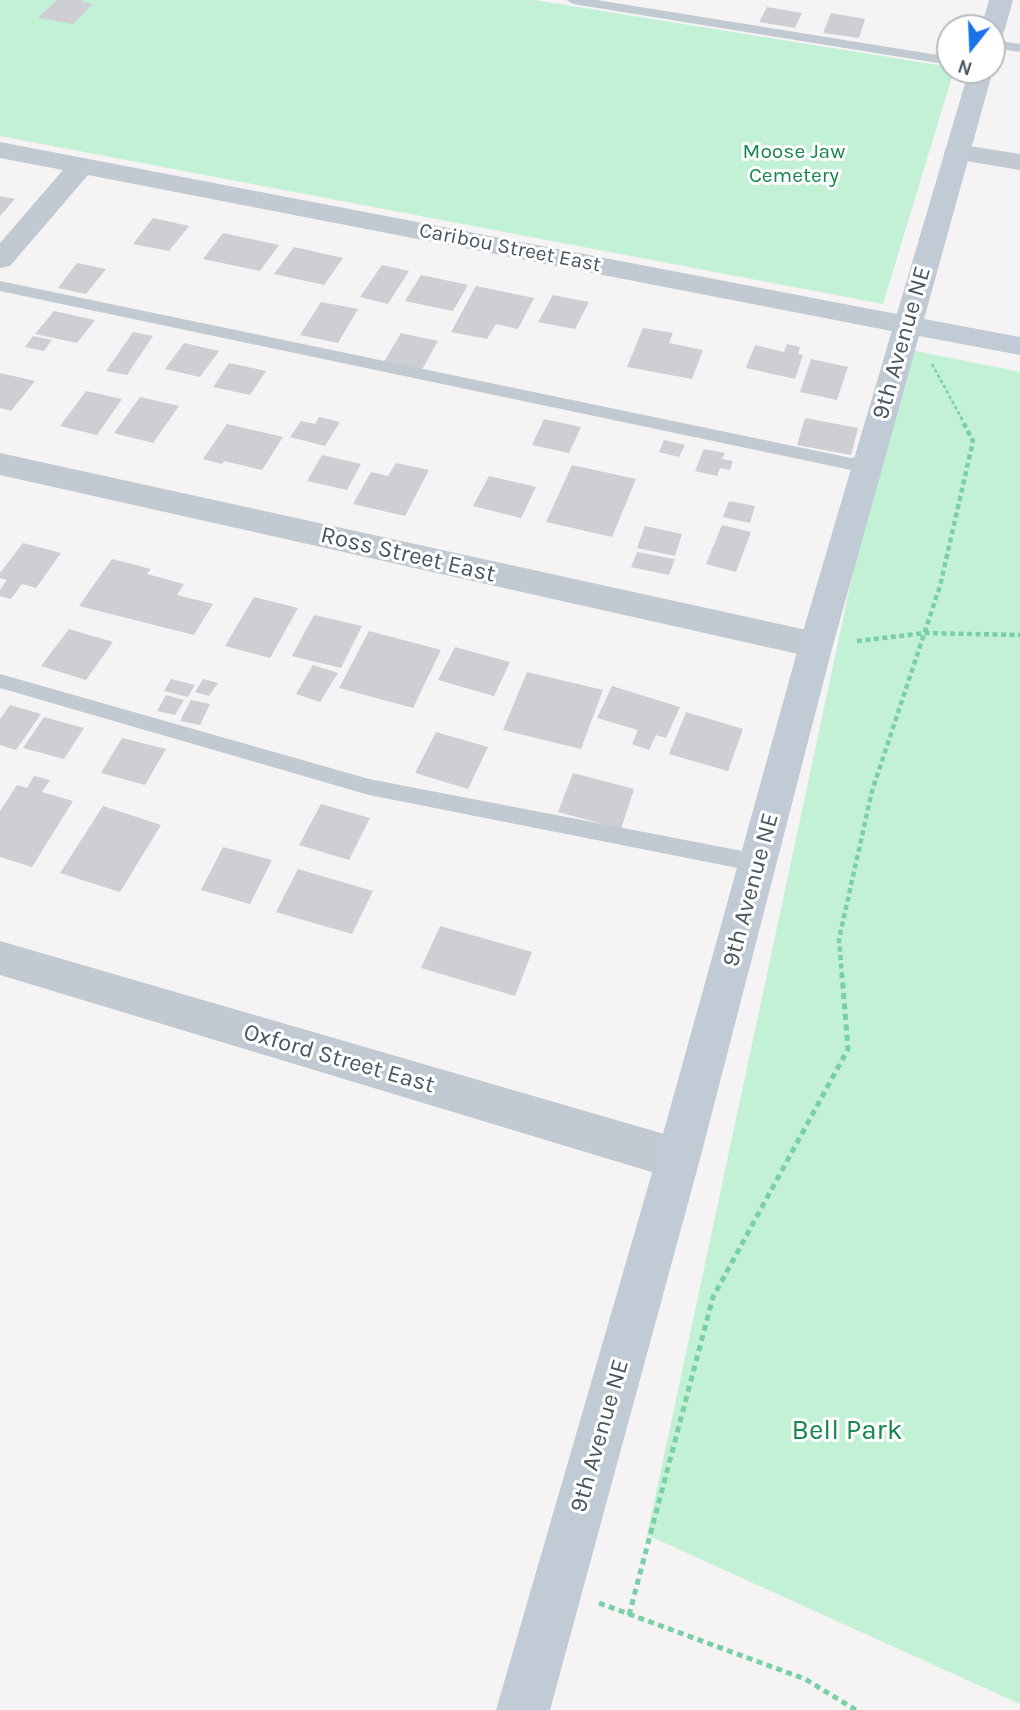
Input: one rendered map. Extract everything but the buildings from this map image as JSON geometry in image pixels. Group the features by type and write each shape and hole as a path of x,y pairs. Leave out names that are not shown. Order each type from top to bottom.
{"street":[{"name":"9th Avenue NE","path":"523,1710 678,1159 816,645 977,84"},
{"name":"Caribou Street East","path":"0,150 1020,346"},
{"path":"957,152 1020,162"},
{"path":"0,260 81,166"},
{"name":"Ross Street East","path":"0,464 816,645"},
{"name":"Oxford Street East","path":"0,958 678,1159"}],"lane":[{"path":"573,0 936,59"},
{"path":"0,286 851,464 868,462"},
{"path":"0,681 369,787 758,863"}],"path":[{"path":"629,1615 713,1297 848,1049 839,939 872,791 940,586 973,441 941,376 907,325"},
{"path":"816,645 925,633 1020,635"},
{"path":"557,1588 805,1679 856,1710"}],"green space":[{"name":"Moose Jaw Cemetery","path":"0,0 534,0 936,65 936,84 950,84 883,304 0,136"},
{"name":"Bell Park","path":"901,348 1020,372 1020,1704 647,1535"}]}
